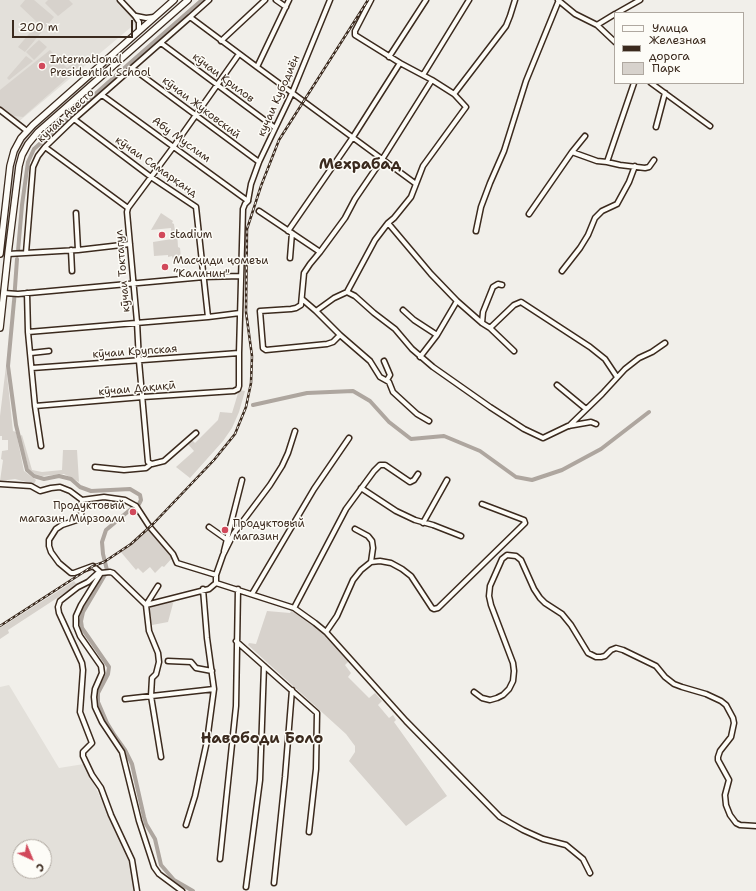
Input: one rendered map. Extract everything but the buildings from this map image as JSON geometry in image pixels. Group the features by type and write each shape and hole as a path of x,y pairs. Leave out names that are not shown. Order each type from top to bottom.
{"main road":[{"path":"0,254 10,166 14,151 21,138 174,0"},
{"path":"0,328 19,166 22,155 28,144 38,132 188,0"},
{"path":"160,12 165,13 167,19"},
{"path":"117,50 124,57"}],"street":[{"path":"120,0 135,16 138,22 139,31"},
{"name":"кӯчаи Авесто","path":"26,253 32,167 38,156 45,147 74,119 209,0"},
{"path":"221,41 265,0"},
{"path":"276,0 286,8"},
{"path":"257,67 289,0"},
{"name":"кучаи Кубодиён","path":"238,387 242,209 248,201 251,184 259,162 274,127 292,93 330,0"},
{"path":"316,311 334,298 347,292 375,240 414,193 423,166 466,107 454,94 357,37 355,31 371,0"},
{"path":"390,57 426,0"},
{"path":"423,75 469,0"},
{"path":"454,94 503,30 510,16 515,0"},
{"path":"476,231 481,207 504,151 526,81 559,0 574,14 597,25 614,41"},
{"path":"619,12 640,0"},
{"path":"597,25 614,15"},
{"path":"135,16 146,18 155,17"},
{"path":"190,17 416,184"},
{"name":"кӯчаи Крилов","path":"161,42 216,85 274,127"},
{"path":"45,147 128,208 239,54"},
{"path":"290,258 290,232 353,138 400,63"},
{"name":"кӯчаи Жуковский","path":"132,68 259,162"},
{"path":"340,336 333,342 327,344 266,350 263,346 260,311 296,308 301,305 304,273 307,267 345,218 355,199 432,80"},
{"path":"607,162 634,84"},
{"path":"652,84 710,126"},
{"path":"656,127 665,94"},
{"name":"Абу Муслим","path":"102,95 248,201"},
{"path":"0,110 27,131"},
{"name":"кӯчаи Самарқанд","path":"74,119 151,177 196,207 208,317"},
{"path":"529,214 572,152 585,136"},
{"path":"572,152 597,161 620,165 649,167 654,160"},
{"path":"562,271 584,241 595,218 602,211 617,204 629,182 635,166"},
{"name":"кӯчаи Токтагул","path":"128,208 127,216 148,462 151,464"},
{"path":"260,211 320,252"},
{"path":"76,213 78,250"},
{"path":"388,223 431,274 457,301 490,328 514,351"},
{"path":"8,254 78,250 130,244"},
{"path":"71,250 72,271"},
{"path":"4,293 18,294 204,277 241,276"},
{"path":"482,323 483,312 493,287 498,284 502,285"},
{"path":"347,292 355,296 395,329 420,357 490,407 535,434 543,438 568,426 591,422 596,424"},
{"path":"27,293 28,332 35,406 41,446"},
{"path":"302,299 340,336 365,356 380,377 389,382 393,392 396,395 417,414 429,421"},
{"path":"420,357 437,335 457,301"},
{"path":"490,328 514,305 521,302 590,347 605,359 617,377"},
{"path":"403,310 414,320 437,335"},
{"path":"28,332 240,313"},
{"path":"568,426 617,377 639,358 652,352 665,343"},
{"path":"31,353 49,351"},
{"name":"кӯчаи Крупская","path":"32,368 238,353"},
{"path":"384,361 390,375 387,380"},
{"path":"557,385 586,409"},
{"name":"кӯчаи Дақиқӣ","path":"35,406 234,391 238,387"},
{"path":"146,605 179,597 203,589 209,589 216,583 216,575 223,555 234,533 270,485 282,466 295,431"},
{"path":"95,468 124,470 146,468 151,464 164,461 196,432"},
{"path":"252,594 314,489 348,438"},
{"path":"294,608 346,509 374,471 382,465 388,466 410,482 414,480 418,474"},
{"path":"223,555 242,480"},
{"path":"423,523 448,480"},
{"path":"0,484 31,486 40,491 60,487 70,491 82,500 104,498 125,500 136,506 149,526 173,554 177,563 216,575"},
{"path":"361,488 396,511 415,520 461,536"},
{"path":"82,500 80,516 77,520 62,525 56,530 49,540 49,546 51,552 59,563 71,573 93,566 100,572"},
{"path":"326,632 337,616 353,580 361,570 371,562 380,561 391,563 402,569 411,576 432,608 438,608 525,523 524,520 482,504"},
{"path":"209,527 226,539"},
{"path":"356,529 365,534 372,541 373,548 371,562"},
{"path":"474,692 482,698 490,700 497,698 506,692 513,681 513,664 489,596 490,586 502,559 507,555 516,556 521,560 534,589 540,598 562,614 571,625 588,653 601,658 616,648 623,650 656,666 665,677 674,684 713,696 726,705 734,718 731,738 720,751 718,757 718,760 729,780 725,795 726,805 736,823 740,825 756,826"},
{"path":"100,572 76,616 76,626 80,636 101,666 102,673 94,697 95,707 102,722 122,752 139,821 154,867 159,874 182,891"},
{"path":"137,891 132,860 111,815 101,788 92,775 83,756 83,752 92,743 80,712 83,670 82,663 59,613 58,607 60,601 100,572 114,573 146,605 149,630 158,653 159,662 156,674 152,678 151,696 161,757"},
{"path":"216,583 294,608 326,632 406,721 500,817 543,839 566,845 583,859 590,873"},
{"path":"146,605 158,586"},
{"path":"186,824 195,796 207,741 214,689 207,638 203,589"},
{"path":"220,860 236,706 238,589"},
{"path":"236,641 317,713 316,769 309,832"},
{"path":"168,661 191,662 196,668 212,670"},
{"path":"246,887 260,780 264,666"},
{"path":"125,699 214,689"},
{"path":"274,883 292,690"}],"shaded area":[{"name":"International Presidential School","path":"0,0 116,0 136,23 17,123 0,108"},
{"path":"9,685 59,768 84,764 122,842 131,866 135,891 0,891 0,687"}],"green space":[{"path":"25,0 34,0 54,17 25,52 18,47 38,23 20,6"},
{"path":"48,0 69,0 73,4 58,16 45,3"},
{"path":"39,40 47,47 34,60 26,52"},
{"path":"50,50 67,68 77,61 82,65 23,117 6,115 0,110 0,90"},
{"path":"26,56 33,61 9,80 7,78"},
{"path":"114,57 116,60 28,138 21,149 17,162 6,252 4,252 14,160 25,137 34,127"},
{"path":"161,213 173,221 172,223 174,224 175,232 177,232 178,247 180,248 181,258 173,259 172,256 168,257 168,255 154,256 153,242 172,239 171,228 151,230"},
{"path":"6,366 13,431 16,432 24,471 36,480 34,484 15,479 0,481 3,460 1,459 2,451 8,450 8,440 2,440 2,436 0,436 0,416"},
{"path":"239,390 245,391 239,412 232,428 223,441 190,478 176,467 194,451 187,443 191,439 195,443 218,420 220,412 232,413"},
{"path":"22,435 32,470 42,472 62,470 63,450 77,450 79,482 64,474 42,476 29,470 20,436"},
{"path":"150,528 173,557 164,567 162,566 155,573 150,567 143,573 138,568 136,570 120,551"},
{"path":"74,581 77,585 8,630 9,633 0,639 0,628"},
{"path":"174,600 168,622 152,625 149,610 150,607"},
{"path":"292,610 309,619 324,632 350,660 345,665 351,673 348,677 369,698 375,693 382,701 378,705 389,718 393,715 396,720 394,722 447,796 406,826 349,761 355,752 355,746 346,734 248,645 249,643 256,644 267,611 290,613"}],"waterway":[{"path":"18,251 28,162 34,149 202,0"},
{"path":"14,302 17,259"},
{"path":"14,301 8,366 16,425 27,470 34,476 44,479 59,476 71,479 80,487 91,491 130,489 140,495 141,500 139,504"},
{"path":"253,405 307,393 353,391 370,401 389,422 411,439 444,436 480,451 516,477 532,480 562,470 601,449 649,412"},
{"path":"107,570 102,542 106,530 131,509"},
{"path":"106,573 83,612 81,621 82,628 109,667 108,674 98,693 98,702 107,723 125,750 132,764 146,824 155,839 161,865 174,880 193,891"}],"railway":[{"path":"0,626 93,566 104,562 131,544 153,524 214,460 235,434 246,407 251,383 252,356 246,312 247,229 261,186 279,140 368,0"}],"place":[{"name":"International Presidential School","path":"42,66"},
{"name":"stadium","path":"162,235"},
{"name":"Масҷиди ҷомеъи “Калинин\"","path":"165,267"},
{"name":"Продуктовый магазин Мирзоали","path":"133,512"},
{"name":"Продуктовый магазин","path":"225,530"}],"district":[{"name":"Мехрабад","path":"360,165"},
{"name":"Навободи Боло","path":"262,739"}]}
